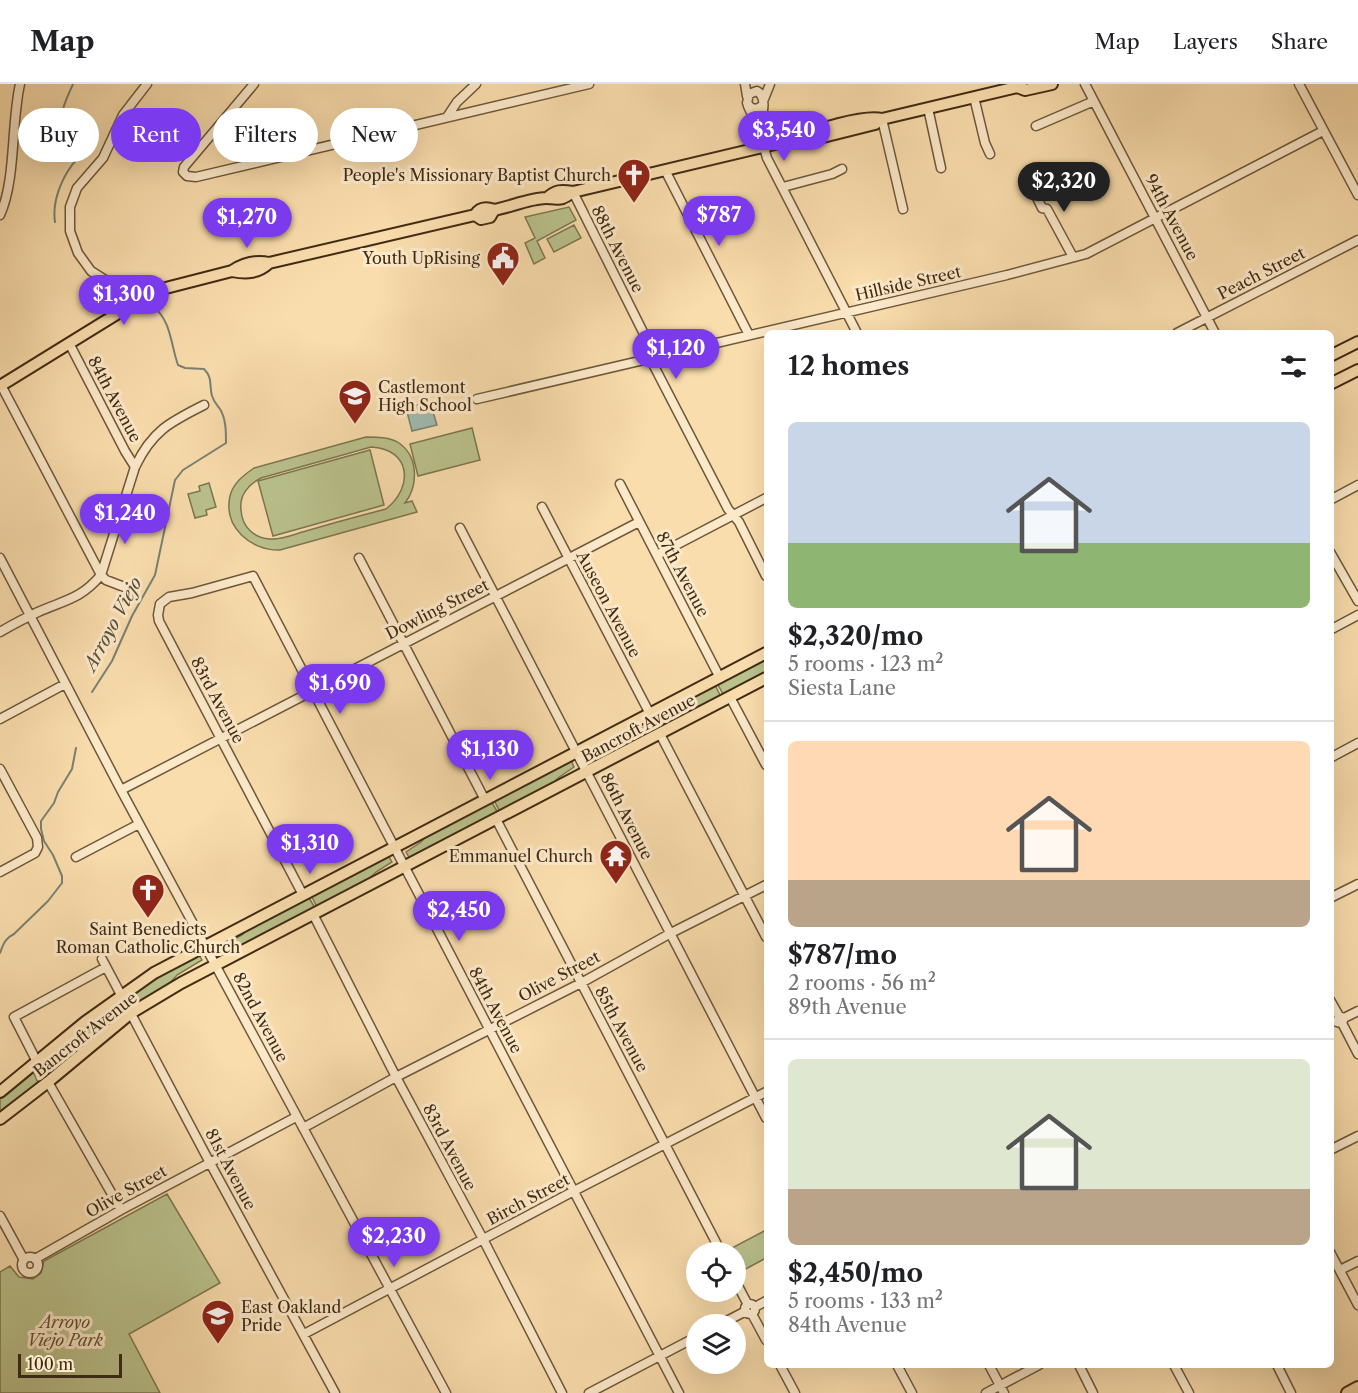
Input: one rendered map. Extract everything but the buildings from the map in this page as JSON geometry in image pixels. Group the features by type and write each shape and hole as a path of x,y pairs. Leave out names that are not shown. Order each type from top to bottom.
{"main road":[{"path":"0,386 154,291 232,271 253,272 261,270 269,263 475,215 483,208 488,207 495,210 547,198 561,190 573,192 796,139 811,132 873,117 882,119 1019,85 1025,90 1052,84"},
{"path":"1334,354 1358,342"},
{"path":"1334,382 1358,370"},
{"name":"Bancroft Avenue","path":"0,1092 121,994 154,973 764,654"},
{"name":"Bancroft Avenue","path":"0,1119 131,1013 216,965 764,679"},
{"path":"1347,1393 1358,1387"}],"street":[{"path":"0,215 8,192 15,110 20,84"},
{"path":"132,304 121,290 91,271 78,253 70,231 70,207 77,188 103,158 123,115 147,84"},
{"path":"254,84 184,167 185,174 193,178 589,84"},
{"path":"447,117 457,102 476,84"},
{"path":"745,84 763,147 856,330"},
{"path":"759,130 770,84"},
{"name":"94th Avenue","path":"1085,84 1214,330"},
{"path":"1299,84 1358,195"},
{"path":"748,101 751,92 759,88 764,102"},
{"path":"974,97 985,143 990,154"},
{"path":"748,101 757,109 764,102"},
{"path":"1036,126 1094,101"},
{"path":"928,108 941,168"},
{"path":"882,119 903,209"},
{"name":"Hillside Street","path":"771,330 1007,275 1086,254 1323,131"},
{"path":"783,187 832,174 842,169"},
{"path":"665,170 749,335"},
{"path":"1035,173 1030,183 1042,208 1047,210 1073,256"},
{"name":"88th Avenue","path":"573,192 652,350 654,366 764,572"},
{"name":"Peach Street","path":"1183,330 1358,240"},
{"name":"Hillside Street","path":"477,399 764,332"},
{"name":"84th Avenue","path":"69,343 135,467"},
{"path":"0,386 101,575 106,580 132,590"},
{"path":"0,632 30,616 84,593 101,575 135,467 150,440 169,423 204,405"},
{"name":"87th Avenue","path":"620,484 720,678"},
{"path":"1334,498 1358,485"},
{"path":"657,555 764,499"},
{"name":"Auseon Avenue","path":"542,507 650,714"},
{"name":"Dowling Street","path":"121,790 639,522"},
{"name":"86th Avenue","path":"460,528 764,1114"},
{"name":"82nd Avenue","path":"0,558 139,824 446,1393"},
{"path":"359,558 485,800"},
{"path":"1334,559 1358,601"},
{"name":"84th Avenue","path":"253,576 679,1393"},
{"name":"83rd Avenue","path":"253,576 169,597 158,609 159,621 303,895"},
{"path":"1334,628 1358,615"},
{"path":"0,718 65,684"},
{"path":"730,697 764,761"},
{"path":"660,734 764,932"},
{"path":"1334,756 1358,744"},
{"path":"0,770 37,838 38,847 35,853 0,872"},
{"name":"85th Avenue","path":"496,819 716,1242"},
{"path":"76,857 139,824"},
{"path":"1334,896 1358,884"},
{"name":"Olive Street","path":"303,1128 396,1077 764,886"},
{"name":"83rd Avenue","path":"314,914 396,1077 483,1239 561,1393"},
{"name":"81st Avenue","path":"37,1062 14,1017 104,963 335,1393"},
{"path":"1358,1011 1339,1021 1358,1054"},
{"path":"48,1082 121,1210"},
{"name":"Birch Street","path":"304,1334 764,1093"},
{"name":"Olive Street","path":"35,1259 121,1210 296,1117"},
{"path":"1334,1148 1358,1136"},
{"path":"0,1216 3,1231 24,1260 23,1269 31,1272 36,1268 35,1259 29,1257 24,1260"},
{"path":"1334,1259 1358,1305"},
{"path":"1340,1270 1358,1261"},
{"path":"746,1301 764,1336"},
{"path":"740,1314 764,1302"},
{"path":"588,1393 686,1342"},
{"path":"782,1368 795,1393"},
{"path":"899,1368 912,1393"},
{"path":"991,1368 1002,1390"},
{"path":"986,1393 1002,1390 1035,1368"},
{"path":"1080,1368 1093,1393"},
{"path":"1176,1368 1189,1393"},
{"path":"1278,1368 1291,1393"}],"green space":[{"path":"569,207 576,220 537,241 545,258 534,264 525,243 535,238 525,217"},
{"path":"574,225 581,238 554,252 547,239"},
{"path":"472,428 480,460 418,476 410,444"},
{"path":"366,437 391,440 406,449 413,464 414,480 405,503 412,501 417,512 280,550 269,549 250,542 241,535 231,518 229,507 231,491 239,480 254,468","holes":["371,447 384,449 394,454 404,470 401,490 386,509 275,539 254,534 246,526 242,516 243,495 253,483 261,478"]},
{"path":"370,450 384,505 273,536 258,481"},
{"path":"209,483 216,507 206,510 207,515 195,518 188,494 200,491 199,486"},
{"path":"764,659 764,674 724,696 717,683"},
{"path":"715,685 721,697 654,732 647,720"},
{"path":"645,721 651,733 592,764 588,757 605,746 612,738"},
{"path":"571,760 574,767 552,785 500,812 494,800"},
{"path":"491,801 498,813 410,859 406,852 421,842 429,833"},
{"path":"388,855 392,862 369,879 317,907 311,895"},
{"path":"308,896 315,908 221,957 217,949 242,935 251,926"},
{"path":"198,953 202,960 135,1005 131,998 157,975"},
{"path":"115,1005 120,1011 105,1025 100,1034 41,1082 35,1070"},
{"path":"33,1071 39,1085 0,1115 0,1098"},
{"name":"Arroyo Viejo Park","path":"167,1194 220,1283 129,1334 160,1393 0,1393 0,1272 10,1266 19,1277 33,1279 41,1273 44,1261"},
{"path":"764,1231 764,1259 746,1269 746,1242 743,1242"}],"shaded area":[{"path":"430,402 437,425 412,431 406,408"}],"waterway":[{"name":"Arroyo Viejo","path":"55,222 56,199 61,184 83,151 80,145 66,133 62,124 63,108 73,84"},
{"name":"Arroyo Viejo","path":"92,692 112,661 132,616 155,575 175,480 183,470 226,443 225,421 212,396 209,375 204,369 185,368 178,365 164,318 153,307"},
{"name":"Arroyo Viejo","path":"0,953 6,940 48,901 62,883 62,876 44,841 41,821 54,803 72,769 76,748"}],"place":[{"name":"People's Missionary Baptist Church","path":"634,204"},
{"name":"Youth UpRising","path":"503,287"},
{"name":"Castlemont High School","path":"355,425"},
{"name":"Emmanuel Church","path":"616,885"},
{"name":"Saint Benedicts Roman Catholic Church","path":"148,919"},
{"name":"East Oakland Pride","path":"218,1345"}]}
